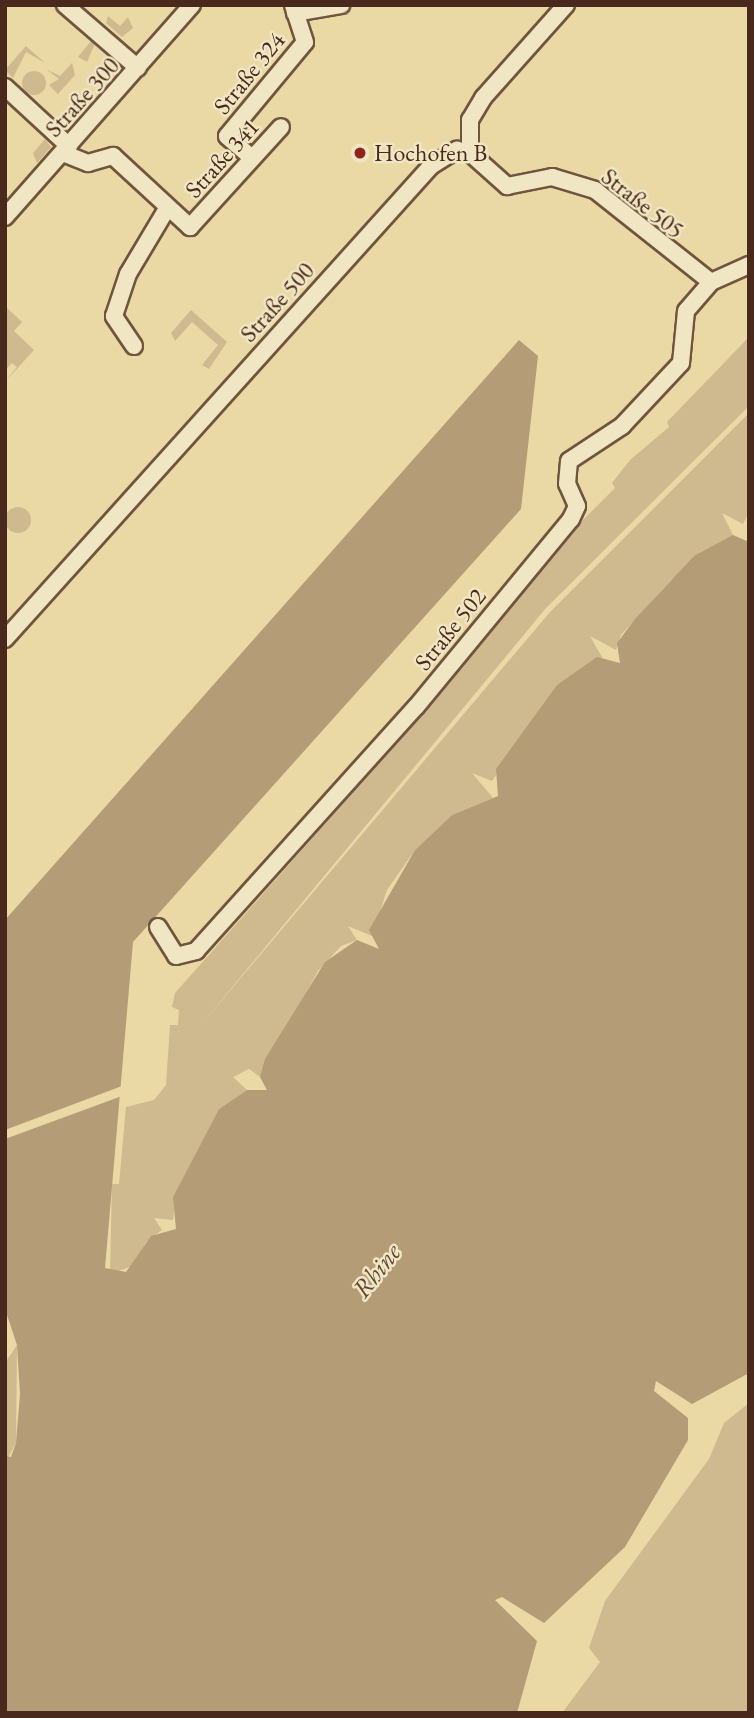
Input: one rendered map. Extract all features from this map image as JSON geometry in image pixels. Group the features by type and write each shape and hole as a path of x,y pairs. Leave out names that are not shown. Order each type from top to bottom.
{"street":[{"path":"65,5 138,68"},
{"name":"Straße 300","path":"5,217 192,5"},
{"path":"294,9 341,5"},
{"path":"470,153 470,120 483,98 566,5"},
{"name":"Straße 324","path":"252,158 227,136 305,42 294,9"},
{"path":"5,87 66,149"},
{"name":"Straße 341","path":"66,149 88,163 113,156 190,227 281,127"},
{"name":"Straße 500","path":"5,639 431,166 457,150 470,153"},
{"name":"Straße 505","path":"470,153 508,186 552,177 595,190 711,282"},
{"path":"134,346 114,316 128,274 168,207"},
{"path":"711,282 749,265"},
{"name":"Straße 502","path":"158,926 176,956 196,951 416,707 571,519 578,506 568,484 569,461 579,448 622,426 681,363 686,311 711,282"}],"shaded area":[{"path":"64,11 96,41 87,62 78,57 91,41"},
{"path":"108,16 120,26 128,17 133,28 122,37 106,23"},
{"path":"26,46 45,63 26,52 13,78 5,70"},
{"path":"72,63 75,75 58,94 49,85 59,79 46,69 60,76"},
{"path":"34,71 43,74 46,83 43,92 34,95 25,92 22,83 25,74"},
{"path":"45,139 51,147 37,163 33,153"},
{"path":"5,306 22,322 14,331 34,350 5,382 17,367 12,363 5,370"},
{"path":"191,310 227,342 209,369 202,365 218,345 192,322 175,341 171,333"},
{"path":"749,337 749,406 546,608 200,1026 550,612 749,413 749,512 743,524 722,513 733,535 672,579 621,635 616,650 590,636 603,659 557,685 492,781 472,773 493,798 452,815 415,850 387,890 372,936 348,926 357,940 341,946 318,971 260,1077 249,1069 233,1077 247,1090 219,1109 177,1190 173,1220 154,1218 162,1230 146,1242 135,1265 110,1274 112,1184 119,1184 126,1107 154,1100 166,1085 170,1025 178,1025 179,1010 172,1007 175,993 404,735 559,544 615,488 612,483 630,460 669,427 667,422"},
{"path":"18,507 27,511 31,520 27,529 18,533 9,529 5,520 9,511"},
{"path":"17,1345 16,1443 6,1461 5,1363"},
{"path":"749,1403 749,1713 562,1713 600,1662 589,1648 605,1601 709,1459 724,1423"}],"water":[{"name":"Rhine","path":"519,340 538,356 521,509 133,942 105,1268 126,1272 151,1236 176,1229 173,1197 219,1109 247,1090 267,1090 260,1077 265,1059 325,962 357,940 379,949 369,930 415,850 452,815 498,796 496,769 557,685 597,657 620,663 617,643 635,619 694,556 733,535 749,542 749,1373 692,1404 656,1381 654,1391 688,1418 688,1440 625,1547 544,1623 502,1597 495,1600 537,1641 517,1713 5,1713 5,1456 11,1457 16,1443 20,1394 17,1345 5,1309 5,920"}],"pier":[{"path":"122,1086 122,1096 5,1139 5,1130"}],"place":[{"name":"Hochofen B","path":"360,153"}]}
